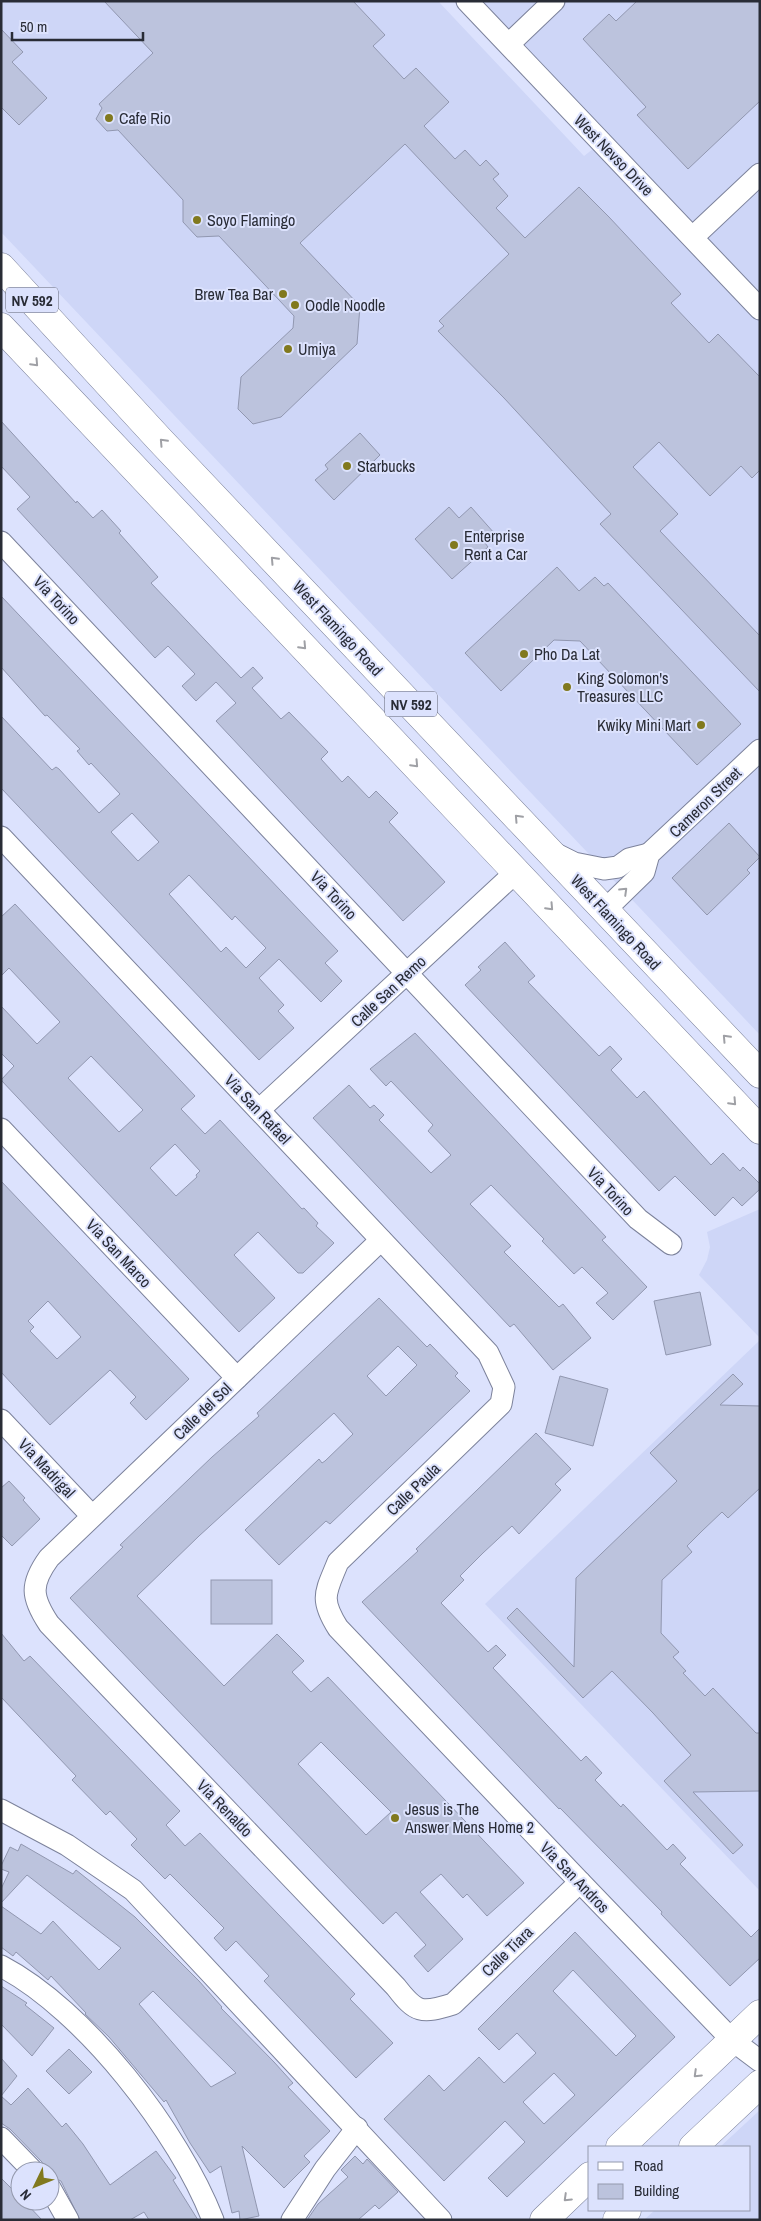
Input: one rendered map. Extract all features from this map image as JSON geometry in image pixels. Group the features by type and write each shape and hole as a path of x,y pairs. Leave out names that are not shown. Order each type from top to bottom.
{"main road":[{"name":"West Flamingo Road","path":"1,267 760,1074"},
{"name":"NV 592","path":"1,328 760,1130"},
{"path":"141,474 193,507 267,583 283,596 289,597 302,589"},
{"path":"275,616 294,615 305,620 349,664 383,675"},
{"path":"516,872 551,882 570,900 591,911 605,910"},
{"path":"645,1008 651,1005 667,1005 674,1010 721,1061 760,1084"},
{"path":"621,2146 760,2014"},
{"path":"694,2146 760,2084"},
{"path":"544,2220 588,2178"},
{"path":"617,2220 626,2211"}],"street":[{"name":"West Nevso Drive","path":"467,1 760,309"},
{"path":"509,44 554,1"},
{"path":"693,237 760,174"},
{"name":"Via Torino","path":"1,542 638,1219 671,1244"},
{"name":"Cameron Street","path":"605,910 644,872 650,854 760,750"},
{"name":"Via San Rafael","path":"4,847 259,1110 488,1353 504,1387"},
{"name":"Cameron Street","path":"546,847 574,863 604,869 618,867 630,859 650,854"},
{"name":"Calle San Remo","path":"259,1110 516,872"},
{"name":"Via San Marco","path":"1,1129 237,1378"},
{"name":"Calle del Sol","path":"34,1590 38,1574 49,1558 381,1240"},
{"name":"Calle Paula","path":"325,1594 338,1562 501,1404 504,1387"},
{"name":"Via Madrigal","path":"1,1420 92,1516"},
{"name":"Via Renaldo","path":"34,1590 39,1609 49,1624 396,1987 410,2006 430,2011"},
{"name":"Via San Andros","path":"325,1594 328,1612 338,1628 732,2040 760,2061"},
{"path":"1,1810 67,1845 133,1890 441,2220"},
{"name":"Calle Tiara","path":"430,2011 453,2004 580,1882"},
{"path":"1,1966 66,2013 122,2073 168,2134 202,2191 213,2220"},
{"path":"292,2220 324,2169 357,2128"},
{"path":"1,2138 23,2161"},
{"path":"60,2206 68,2220"}],"shaded area":[{"path":"1,1 438,1 584,156 602,142 467,1 760,1 760,1035 1,232"},
{"path":"760,1209 760,1338 699,1275 707,1260 710,1247 707,1232"},
{"path":"760,1340 760,1891 485,1604"},
{"path":"760,2110 760,2220 644,2220 654,2211 751,2211 751,2146 721,2146"}],"building":[{"path":"104,1 353,1 385,35 373,46 404,79 416,68 449,102 424,126 455,159 465,150 480,166 486,160 499,174 493,179 508,196 496,208 525,238 579,187 609,217 681,294 671,303 709,343 718,334 760,377 760,470 752,478 741,466 710,496 659,442 633,467 678,514 660,531 760,636 760,692 600,524 611,514 504,398 438,331 444,326 439,321 509,254 405,144 300,243 360,306 357,344 281,417 253,424 238,409 241,377 293,328 294,316 219,236 197,237 183,222 183,200 118,130 107,131 96,119 102,108 99,104 153,53"},
{"path":"637,1 760,1 760,101 688,169 637,115 646,107 583,39 609,14 616,21"},
{"path":"1,29 23,52 12,62 47,98 19,125 1,107"},
{"path":"1,421 76,503 77,501 93,518 102,510 121,531 119,533 158,577 151,583 241,678 253,667 263,678 252,688 281,719 289,712 328,752 321,759 342,782 348,776 369,798 376,791 398,813 389,822 445,882 403,921 216,721 236,703 216,682 196,701 182,686 195,674 168,646 155,658 17,509 30,497 1,466"},
{"name":"Starbucks","path":"360,433 380,455 334,500 315,480 328,469 325,465"},
{"name":"Enterprise Rent a Car","path":"449,507 459,518 471,507 495,534 485,543 488,547 452,579 415,539"},
{"path":"557,567 579,591 595,577 604,586 608,583 741,724 697,765 580,641 554,640 501,691 465,653"},
{"path":"1,596 338,951 325,963 342,981 321,1002 279,959 259,978 284,1005 278,1011 294,1028 259,1060 1,788 1,716 52,770 56,767 59,769 99,813 120,794 91,763 89,765 77,751 80,749 47,715 45,716 1,667","holes":["132,813 159,842 138,861 111,832","189,875 232,920 235,916 266,948 246,968 226,947 221,952 169,894"]},
{"path":"729,823 760,857 747,870 750,873 707,915 672,878"},
{"path":"15,904 195,1096 181,1109 205,1134 220,1120 302,1209 304,1208 318,1223 316,1226 334,1243 303,1273 298,1273 258,1232 234,1255 275,1298 239,1332 1,1080 14,1066 1,1053 1,1006 37,1044 60,1022 9,968 1,976 1,917","holes":["91,1056 143,1110 119,1132 68,1078","175,1144 200,1171 196,1175 197,1177 176,1196 150,1168"]},
{"path":"505,942 535,976 528,982 599,1056 610,1046 622,1059 611,1070 637,1098 644,1091 711,1165 723,1153 740,1171 743,1167 760,1184 760,1189 742,1206 733,1197 715,1216 675,1176 659,1191 465,985 481,970 478,967"},
{"path":"415,1033 606,1237 602,1240 647,1287 613,1320 596,1303 608,1293 582,1267 574,1274 542,1241 544,1239 491,1185 470,1204 511,1246 504,1252 559,1307 563,1304 591,1338 553,1370 514,1324 510,1327 313,1118 349,1085 370,1108 374,1105 384,1115 379,1120 431,1173 451,1155 428,1131 433,1125 391,1081 386,1086 370,1069"},
{"path":"1,1181 189,1379 146,1420 130,1403 136,1397 110,1370 50,1425 1,1372","holes":["48,1301 81,1337 57,1359 30,1331 34,1327 28,1321"]},
{"path":"700,1292 711,1345 666,1355 654,1301"},
{"path":"379,1298 427,1347 430,1344 458,1373 455,1376 470,1391 330,1524 326,1521 279,1565 245,1530 319,1459 322,1463 325,1461 353,1434 334,1413 199,1536 137,1596 224,1686 277,1634 304,1661 292,1672 311,1692 328,1677 524,1883 487,1916 467,1894 463,1898 441,1874 420,1892 463,1939 428,1972 414,1956 426,1945 396,1912 383,1924 70,1598 123,1547 120,1545 212,1457 259,1416 257,1413","holes":["398,1346 417,1365 386,1396 367,1376","321,1742 391,1812 366,1835 298,1764"]},
{"path":"733,1374 743,1384 720,1405 760,1406 760,1488 728,1518 722,1512 687,1546 692,1552 662,1580 661,1633 679,1652 673,1657 686,1671 683,1673 705,1696 713,1688 756,1733 760,1733 760,1791 693,1792 743,1845 733,1854 664,1781 691,1755 653,1713 612,1671 583,1698 507,1618 517,1608 574,1667 576,1578 677,1481 650,1453"},
{"path":"560,1376 608,1389 593,1446 545,1433"},
{"path":"536,1433 571,1469 555,1484 561,1490 519,1534 512,1526 483,1553 460,1576 464,1580 441,1603 488,1652 496,1645 506,1655 493,1668 581,1761 586,1756 602,1773 595,1780 621,1807 623,1804 667,1850 673,1844 686,1858 680,1864 751,1937 760,1928 760,1958 730,1986 661,1914 662,1912 559,1809 362,1602 418,1551 416,1549"},
{"path":"9,1481 25,1498 23,1500 40,1519 12,1546 1,1535 1,1488"},
{"path":"211,1580 272,1580 272,1624 211,1624"},
{"path":"1,1633 24,1661 30,1656 180,1811 166,1825 185,1846 200,1833 355,1994 350,1999 393,2043 356,2078 264,1981 269,1976 236,1941 226,1951 214,1938 224,1928 170,1874 165,1879 131,1845 137,1839 110,1811 106,1815 72,1780 76,1776 1,1697"},
{"path":"21,1844 73,1874 76,1870 135,1917 199,1981 221,2008 274,2062 293,2083 288,2087 330,2131 304,2156 310,2162 284,2188 242,2146 259,2216 240,2220 239,2211 232,2213 221,2166 210,2173 190,2143 166,2100 164,2102 109,2037 85,2014 51,1976 48,1980 16,1952 13,1956 1,1947 1,1906 41,1934 53,1921 99,1970 121,1948 27,1875 1,1903 1,1889 9,1872 1,1869 1,1866 10,1847 18,1851","holes":["153,1991 236,2073 211,2087 139,2004"]},
{"path":"575,1932 675,2037 507,2197 488,2178 525,2142 505,2121 444,2181 384,2119 429,2075 444,2091 479,2057 504,2083 536,2053 517,2033 499,2050 478,2029","holes":["573,1970 636,2036 616,2056 553,1991","554,2073 575,2095 544,2124 523,2102"]},
{"path":"1,1986 27,2003 25,2005 54,2028 32,2056 1,2024"},
{"path":"69,2049 92,2072 69,2094 46,2071"},
{"path":"1,2058 17,2076 1,2096"},
{"path":"28,2088 62,2127 66,2123 83,2144 110,2185 156,2151 176,2178 173,2180 198,2220 149,2220 144,2212 130,2220 80,2220 60,2181 60,2161 41,2161 10,2129 1,2123 1,2096 11,2105"},
{"path":"355,2156 363,2164 367,2159 398,2192 379,2209 375,2205 358,2220 307,2220 318,2204 348,2177 341,2170"},
{"path":"1,2178 10,2187 10,2211 33,2211 42,2220 1,2220"}],"place":[{"name":"Cafe Rio","path":"109,118"},
{"name":"Soyo Flamingo","path":"197,220"},
{"name":"Brew Tea Bar","path":"283,294"},
{"name":"Oodle Noodle","path":"295,305"},
{"name":"Umiya","path":"288,349"},
{"name":"Starbucks","path":"347,466"},
{"name":"Enterprise Rent a Car","path":"454,545"},
{"name":"Pho Da Lat","path":"524,654"},
{"name":"King Solomon's Treasures LLC","path":"567,687"},
{"name":"Kwiky Mini Mart","path":"701,725"},
{"name":"Jesus is The Answer Mens Home 2","path":"395,1818"}]}
